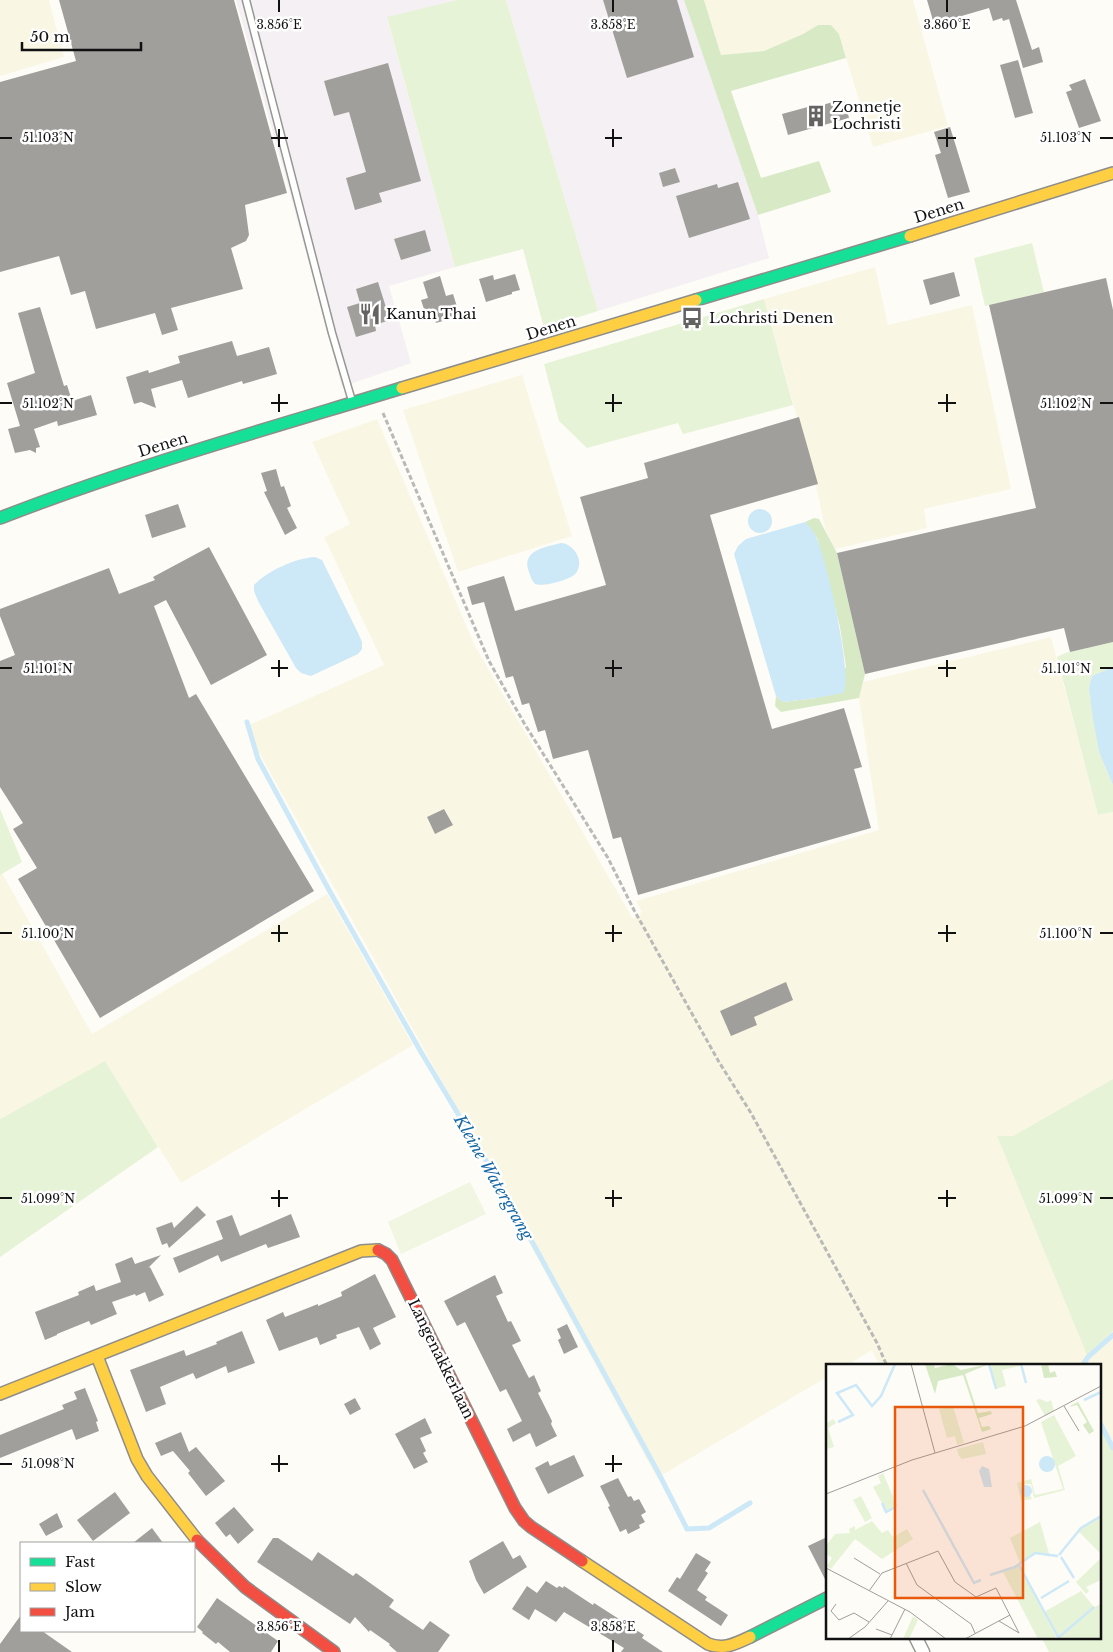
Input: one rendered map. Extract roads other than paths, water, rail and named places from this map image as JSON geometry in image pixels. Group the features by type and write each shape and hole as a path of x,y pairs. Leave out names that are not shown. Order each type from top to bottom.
{"street":[{"name":"Denen","path":"0,518 154,462 1113,173"},
{"name":"Langenakkerlaan","path":"0,1394 361,1252 370,1249 382,1251 392,1260 515,1508 531,1528 708,1644 716,1647 729,1647 826,1599"},
{"path":"97,1356 137,1458 147,1476 196,1540 245,1587 334,1652"},
{"path":"917,1640 923,1652"}],"lane":[{"path":"246,0 352,403"}],"water":[{"path":"760,509 768,513 772,521 768,529 760,533 752,529 748,521 752,513"},
{"path":"805,522 815,535 832,591 842,642 845,683 843,693 783,702 776,696 734,554 738,546 746,539"},
{"path":"561,543 570,546 579,558 576,573 569,578 557,582 544,585 535,584 528,569 529,557 537,550"},
{"path":"315,557 322,560 359,635 362,649 358,654 311,676 301,673 296,668 258,601 254,585 266,575 282,566"},
{"path":"1113,667 1113,785 1099,752 1089,688 1092,676"}],"waterway":[{"name":"Kleine Watergrang","path":"247,722 258,759 329,890 421,1052 506,1194 658,1472 687,1529 709,1528 750,1503"},
{"name":"Kleine Watergrang","path":"1083,1364 1088,1357 1113,1335"},
{"path":"1100,1423 1113,1448"}],"place":[{"name":"Zonnetje Lochristi","path":"816,116"},
{"name":"Kanun Thai","path":"370,314"},
{"name":"Lochristi Denen","path":"692,318"}]}
